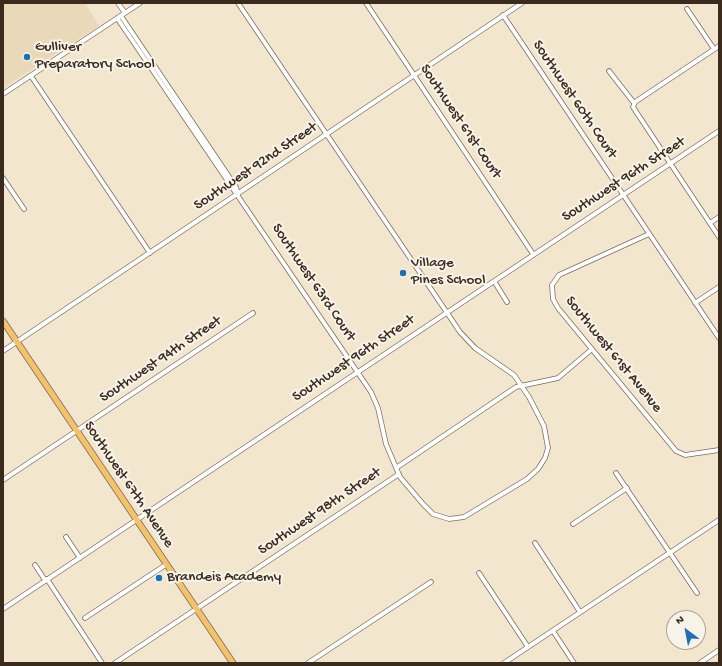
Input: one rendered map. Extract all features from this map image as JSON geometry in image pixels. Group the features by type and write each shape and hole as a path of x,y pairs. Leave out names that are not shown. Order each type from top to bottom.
{"main road":[{"name":"Southwest 67th Avenue","path":"3,321 233,663"}],"street":[{"path":"118,3 125,13"},
{"path":"3,94 140,3"},
{"path":"238,3 446,312 471,345 504,367 522,385"},
{"name":"Southwest 61st Court","path":"366,3 533,254"},
{"name":"Southwest 92nd Street","path":"3,351 522,3"},
{"path":"687,9 714,49"},
{"name":"Southwest 60th Court","path":"503,15 719,338"},
{"name":"Southwest 63rd Court","path":"119,17 357,371 374,399 384,438 399,474 431,512 441,517 453,519 470,514 535,473 544,461 548,448 546,429 522,385"},
{"path":"633,104 719,46"},
{"path":"610,71 633,104 634,110 719,237"},
{"path":"30,76 150,253"},
{"name":"Southwest 96th Street","path":"3,609 357,371 719,131"},
{"path":"3,178 24,209"},
{"path":"710,224 719,217"},
{"name":"Southwest 61st Avenue","path":"649,234 563,273 553,282 551,292 554,302 676,451 685,455 719,450"},
{"path":"494,281 507,302"},
{"path":"696,303 719,288"},
{"name":"Southwest 94th Street","path":"3,480 253,313"},
{"name":"Southwest 98th Street","path":"396,468 516,387 556,379 592,349"},
{"path":"616,472 696,593"},
{"name":"Southwest 98th Street","path":"115,663 399,474"},
{"path":"573,524 626,488"},
{"path":"504,663 719,520"},
{"path":"66,538 80,558"},
{"path":"535,543 580,612"},
{"path":"85,618 167,564"},
{"path":"35,565 102,663"},
{"path":"479,573 528,647"},
{"path":"308,663 431,582"},
{"path":"553,631 574,663"},
{"path":"700,663 719,650"}],"shaded area":[{"name":"Gulliver Preparatory School","path":"3,3 85,3 99,26 3,88"}],"place":[{"name":"Gulliver Preparatory School","path":"27,57"},
{"name":"Village Pines School","path":"403,273"},
{"name":"Brandeis Academy","path":"159,578"}]}
